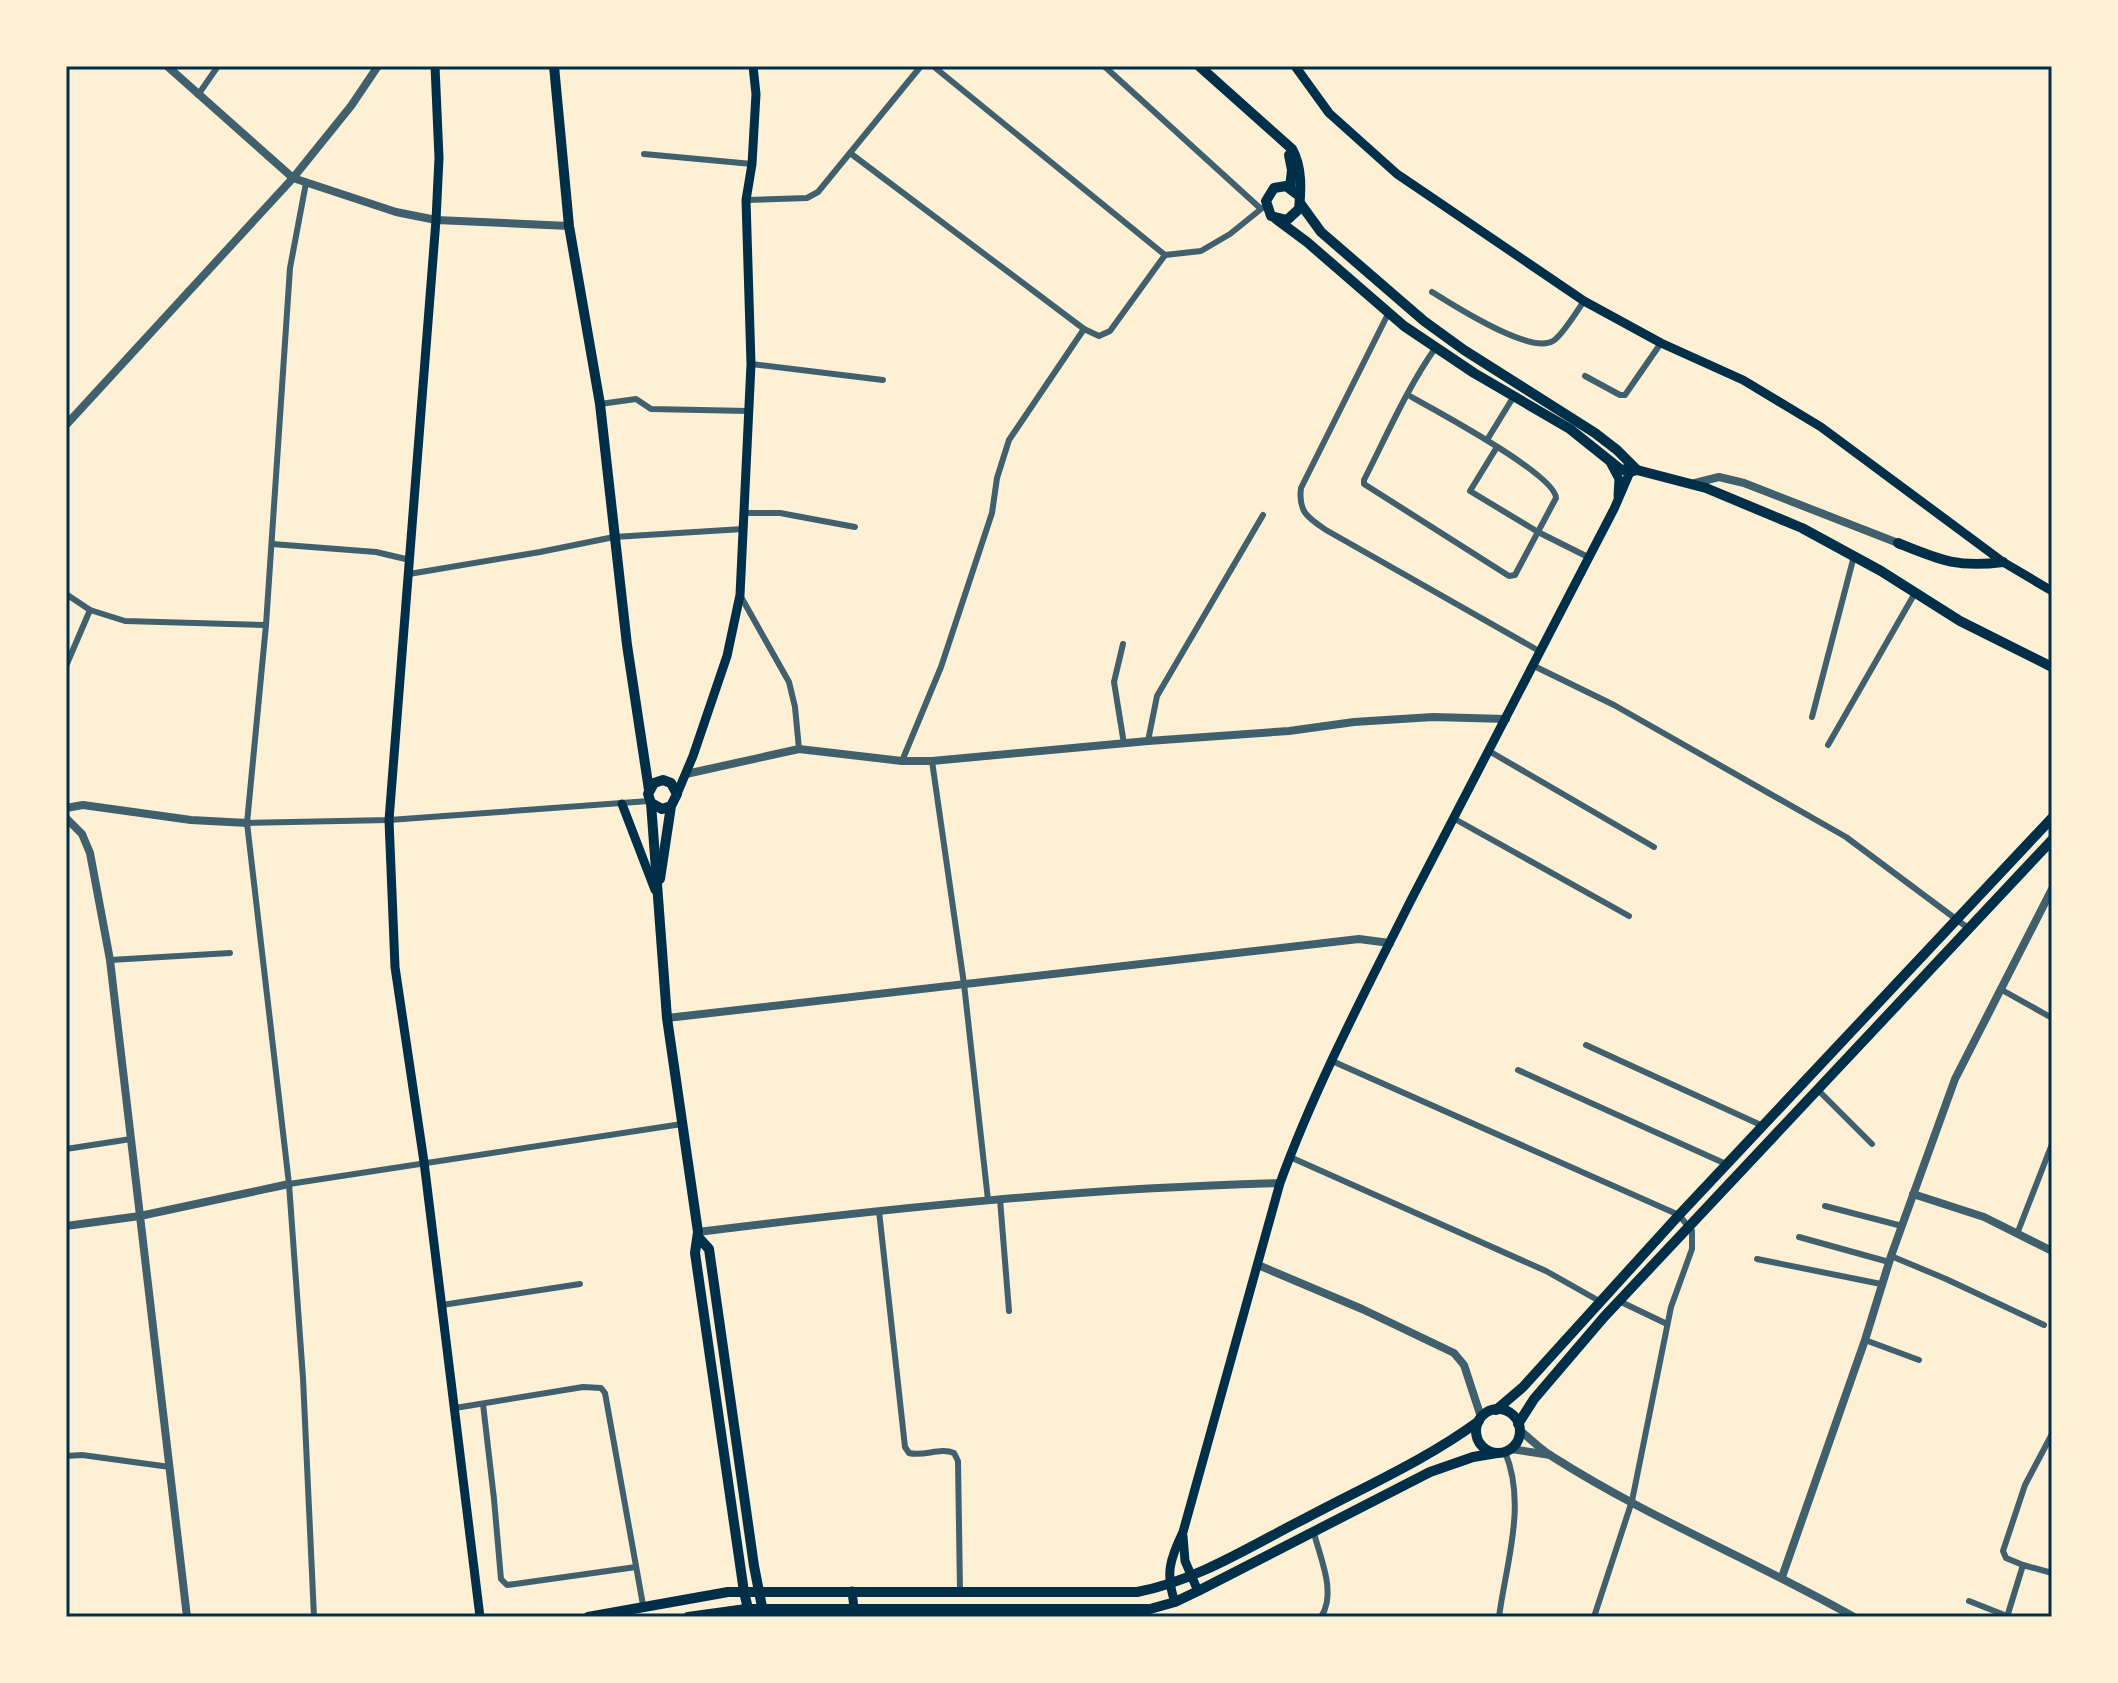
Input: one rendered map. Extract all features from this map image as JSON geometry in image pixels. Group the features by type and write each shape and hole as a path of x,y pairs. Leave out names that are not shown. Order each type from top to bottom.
{"main road":[{"path":"435,66 439,158 436,220 389,820 395,967 424,1162 480,1617"},
{"path":"554,66 569,226 600,404 614,537 650,798 667,1018 698,1234 695,1253 748,1613"},
{"path":"658,897 671,806 686,774 727,656 740,595 751,364 746,200 752,164 756,94 753,66"},
{"path":"1199,66 1284,142 1296,195 1292,218 1276,219"},
{"path":"1295,66 1329,113 1397,174 1584,301 1661,343 1743,380 1821,427 2003,562 2052,591"},
{"path":"1633,471 1625,457 1539,396 1443,336 1321,232 1296,195 1278,186 1271,191 1263,207 1271,216 1307,242 1388,314 1570,429 1609,461 1633,471 1690,484 1754,506 1854,556 1960,621 2052,667"},
{"path":"1609,461 1619,479 1617,503"},
{"path":"1175,1602 1169,1584 1169,1569 1183,1532 1280,1183 1290,1157 1332,1061 1390,943 1633,471"},
{"path":"1898,543 1945,562 1973,566 2003,562"},
{"path":"650,798 658,780 686,774"},
{"path":"667,780 677,794"},
{"path":"650,798 662,809 671,806"},
{"path":"622,804 658,897"},
{"path":"588,1617 708,1594 744,1592 1137,1592 1191,1576 1421,1458 1496,1410 1523,1387 1679,1215 2052,818"},
{"path":"693,1617 828,1609 854,1613 1125,1614 1150,1609 1198,1591 1430,1472 1473,1457 1504,1451 1516,1444 1519,1427 1534,1399 1619,1301 2052,840"},
{"path":"698,1234 709,1249 764,1613"},
{"path":"1496,1410 1509,1413 1519,1427"},
{"path":"1480,1419 1476,1436 1479,1442 1490,1452 1504,1451"},
{"path":"1183,1532 1185,1561 1198,1591"},
{"path":"852,1591 854,1613"},
{"path":"805,1617 828,1609"}],"street":[{"path":"167,66 293,178 396,212 436,220 569,226"},
{"path":"198,95 218,66"},
{"path":"66,425 293,178 351,106 378,66"},
{"path":"746,200 812,196 921,66"},
{"path":"933,66 1165,255 1201,251 1230,234 1263,207 1104,66"},
{"path":"850,153 1084,329 1099,336 1110,331 1165,255"},
{"path":"644,154 752,164"},
{"path":"306,183 290,268 266,625 247,823 289,1184 303,1378 314,1617"},
{"path":"1432,292 1511,336 1542,344 1553,341 1584,301"},
{"path":"1388,314 1301,488 1301,510 1326,530 1541,652"},
{"path":"902,761 941,667 992,513 997,478 1009,440 1084,329"},
{"path":"1585,376 1625,395 1661,343"},
{"path":"1408,395 1487,440 1530,469 1557,494 1515,575 1509,576 1366,487 1364,480 1408,395 1436,347"},
{"path":"751,364 883,380"},
{"path":"1487,440 1514,396"},
{"path":"600,404 636,399 651,409 749,411"},
{"path":"1497,447 1470,491 1538,532 1588,557"},
{"path":"1690,484 1719,477 1744,483 1898,543"},
{"path":"744,513 780,513 855,527"},
{"path":"1148,741 1157,696 1263,515"},
{"path":"409,574 614,537 743,529"},
{"path":"272,544 376,552 410,560"},
{"path":"1812,717 1854,556"},
{"path":"1828,745 1915,593"},
{"path":"66,594 90,610 125,621 266,625"},
{"path":"740,595 789,682 799,749"},
{"path":"66,666 90,610"},
{"path":"1123,644 1114,682 1124,744"},
{"path":"1534,666 1614,705 1846,837 1968,928"},
{"path":"686,774 799,749 902,761 932,761 1289,731 1354,722 1433,717 1506,719"},
{"path":"1489,751 1654,847"},
{"path":"932,761 964,984 988,1200"},
{"path":"66,808 83,805 191,820 247,823 389,820 622,804 650,798"},
{"path":"66,818 82,834 90,853 110,960 187,1617"},
{"path":"1453,818 1629,916"},
{"path":"1782,1577 1865,1340 1881,1284 1955,1079 2052,889"},
{"path":"667,1018 1359,939 1390,943"},
{"path":"110,960 230,953"},
{"path":"2002,990 2052,1018"},
{"path":"1586,1045 1763,1126"},
{"path":"1332,1061 1679,1215 1690,1225 1694,1237 1692,1249 1667,1324 1632,1501 1594,1617"},
{"path":"1518,1070 1728,1164"},
{"path":"1817,1089 1872,1144"},
{"path":"66,1226 140,1216 289,1184 682,1124"},
{"path":"66,1149 131,1139"},
{"path":"2017,1234 2052,1144"},
{"path":"1290,1157 1546,1271 1601,1302"},
{"path":"698,1234 988,1200 1169,1187 1280,1183"},
{"path":"1913,1194 1984,1217 2052,1251"},
{"path":"1000,1199 1009,1311"},
{"path":"1825,1206 1902,1226"},
{"path":"879,1211 905,1447 909,1453 916,1455 949,1450 958,1461 960,1591"},
{"path":"1799,1237 1890,1259 1946,1279 2044,1325"},
{"path":"1757,1259 1881,1284"},
{"path":"1258,1265 1362,1309 1454,1353 1464,1365 1480,1419"},
{"path":"442,1305 580,1284"},
{"path":"1619,1301 1667,1324"},
{"path":"1865,1340 1919,1360"},
{"path":"455,1408 583,1387 601,1388 605,1393 643,1605"},
{"path":"483,1404 501,1579 507,1585 636,1567"},
{"path":"1519,1427 1550,1456 1854,1617"},
{"path":"2052,1434 2025,1485 2003,1551 2006,1558 2052,1573"},
{"path":"1499,1617 1513,1540 1514,1499 1510,1465 1504,1451 1550,1456"},
{"path":"66,1456 82,1455 170,1467"},
{"path":"1314,1533 1329,1596 1327,1609 1321,1617"},
{"path":"1969,1601 2007,1616 2023,1565"}]}
